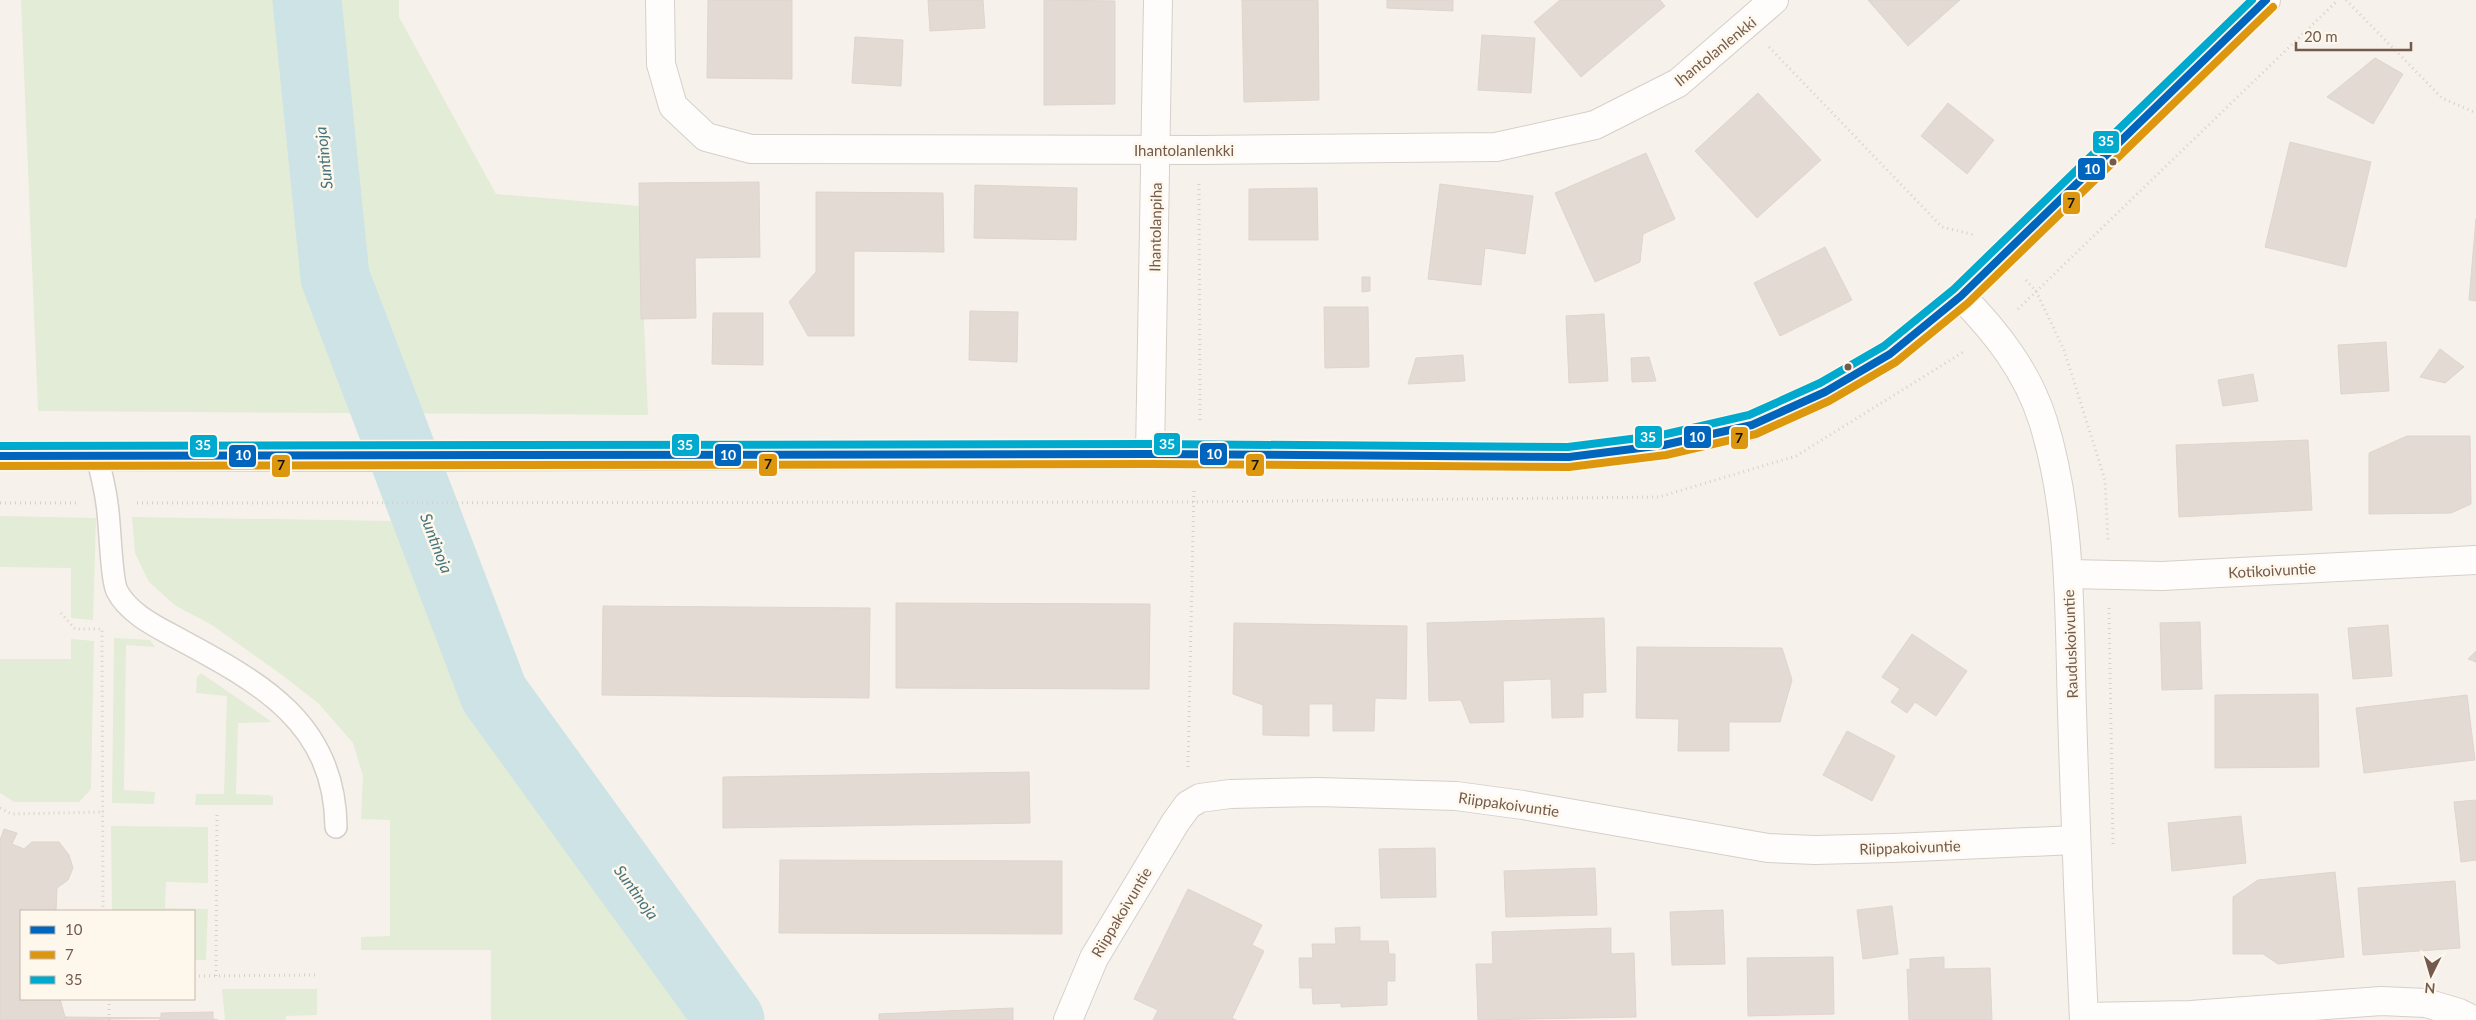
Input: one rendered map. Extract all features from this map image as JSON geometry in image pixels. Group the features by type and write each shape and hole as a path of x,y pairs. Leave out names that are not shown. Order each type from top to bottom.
{"street":[{"name":"Ihantolanlenkki","path":"660,0 660,64 673,106 706,137 751,149 1156,150 1496,147 1595,125 1678,83 1748,25 1774,0"},
{"name":"Ihantolanpiha","path":"1150,454 1158,0"},
{"path":"0,456 429,457 1197,454 1569,457 1664,445 1752,425 1826,392 1890,354 1961,296 2266,0"},
{"name":"Rauduskoivuntie","path":"1961,296 1996,332 2021,370 2043,420 2056,477 2068,574 2075,840 2084,1019"},
{"name":"Kotikoivuntie","path":"2068,574 2162,576 2476,560"},
{"name":"Riippakoivuntie","path":"1068,1020 1094,958 1174,823 1188,805 1200,798 1230,794 1318,792 1456,796 1523,805 1768,848 1815,850 2075,840"},
{"path":"2084,1019 2190,1015 2381,1001 2426,1003 2459,1013 2473,1020"}],"lane":[{"path":"97,456 107,503 116,590 132,610 237,671 295,716 324,758 336,806 336,827"}],"path":[{"path":"0,503 1192,502 1659,497 1796,456 1996,332 2036,291 2338,0"},
{"path":"2346,0 2442,98 2476,113"},
{"path":"1748,25 1942,227 1982,236 2003,255 2036,291"},
{"path":"1188,805 1192,502 1200,424 1199,150"},
{"path":"62,613 75,629 102,629 104,812 102,910"},
{"path":"0,808 12,814 104,812"},
{"path":"216,976 217,814"},
{"path":"195,976 317,975"},
{"path":"109,1000 109,1020"}],"green space":[{"path":"21,0 399,0 399,17 496,194 639,206 648,415 38,411"},
{"path":"0,516 96,518 93,620 71,618 71,568 0,567"},
{"path":"132,517 393,521 426,598 479,710 696,1020 491,1020 491,950 361,950 361,937 390,936 390,820 361,819 363,776 353,743 318,703 212,625 176,606 149,582 135,553"},
{"path":"114,638 150,640 155,647 126,645 124,790 155,792 154,804 112,803"},
{"path":"71,639 94,641 91,789 79,802 14,802 0,793 0,659 71,659"},
{"path":"201,673 272,722 238,723 236,794 269,795 273,797 273,805 195,805 196,794 224,794 227,696 196,693 197,677"},
{"path":"111,826 208,827 208,883 166,882 165,908 208,909 206,960 195,960 195,910 112,910"},
{"path":"222,989 317,989 317,1015 286,1016 286,1020 225,1020"}],"building":[{"path":"708,0 792,0 792,79 707,78"},
{"path":"928,0 983,0 985,28 930,31"},
{"path":"1044,0 1115,1 1115,104 1044,105"},
{"path":"1242,0 1318,0 1319,100 1244,102"},
{"path":"1387,0 1453,0 1453,11 1387,8"},
{"path":"1560,0 1660,0 1665,6 1581,77 1534,22"},
{"path":"1868,0 1960,0 1908,46"},
{"path":"1482,35 1535,38 1531,93 1478,90"},
{"path":"855,37 903,40 901,86 852,83"},
{"path":"2375,58 2403,74 2373,124 2327,97"},
{"path":"1758,93 1821,160 1757,218 1695,151"},
{"path":"1948,103 1994,140 1967,174 1921,136"},
{"path":"2290,142 2371,162 2346,267 2265,247"},
{"path":"1646,153 1675,219 1643,234 1640,262 1595,282 1555,193"},
{"path":"759,182 760,257 695,258 696,318 641,319 639,183"},
{"path":"1440,184 1533,196 1525,254 1485,248 1481,285 1428,279"},
{"path":"975,185 1077,188 1076,240 974,238"},
{"path":"1317,188 1318,240 1249,240 1249,189"},
{"path":"816,192 943,193 944,252 854,251 854,336 808,336 789,302 816,272"},
{"path":"2476,219 2476,301 2469,300"},
{"path":"1825,247 1852,300 1780,336 1754,283"},
{"path":"1362,277 1370,277 1370,291 1362,292"},
{"path":"1324,307 1368,307 1369,367 1325,368"},
{"path":"970,311 1018,312 1017,362 969,360"},
{"path":"713,313 763,313 763,365 712,364"},
{"path":"1604,314 1608,381 1569,383 1566,316"},
{"path":"2386,342 2389,391 2341,394 2338,345"},
{"path":"2440,349 2464,367 2445,383 2420,377"},
{"path":"1463,355 1465,381 1408,384 1416,358"},
{"path":"1649,357 1656,381 1632,382 1631,358"},
{"path":"2253,374 2258,401 2223,406 2218,380"},
{"path":"2407,436 2470,436 2471,504 2451,513 2369,514 2369,453"},
{"path":"2308,440 2312,510 2179,517 2176,445"},
{"path":"896,603 1150,604 1149,689 896,688"},
{"path":"603,606 870,608 869,698 602,695"},
{"path":"1604,618 1606,692 1583,693 1583,717 1552,718 1551,679 1503,681 1504,722 1470,723 1461,700 1429,701 1427,623"},
{"path":"2200,622 2202,689 2162,690 2160,623"},
{"path":"1234,623 1407,626 1406,699 1375,698 1374,731 1333,731 1333,704 1309,704 1309,736 1263,735 1263,705 1233,694"},
{"path":"2388,625 2392,676 2353,679 2348,628"},
{"path":"1912,634 1967,671 1936,716 1915,702 1907,713 1891,702 1900,689 1882,677"},
{"path":"1637,647 1782,648 1792,680 1780,722 1729,722 1729,751 1678,751 1679,719 1636,718"},
{"path":"2476,651 2476,662 2468,659"},
{"path":"2318,694 2319,767 2215,768 2215,695"},
{"path":"2467,695 2475,760 2364,773 2356,708"},
{"path":"1847,731 1895,756 1872,801 1823,775"},
{"path":"1029,772 1030,823 723,828 723,777"},
{"path":"2476,800 2476,860 2461,862 2454,802"},
{"path":"2241,816 2246,863 2172,871 2168,823"},
{"path":"4,829 17,833 12,844 24,849 32,842 59,842 69,855 73,868 68,880 57,888 56,910 20,910 20,1000 60,1000 65,1017 64,1020 0,1020 0,840"},
{"path":"1435,848 1436,897 1381,898 1379,849"},
{"path":"780,860 1062,861 1062,934 779,933"},
{"path":"1595,868 1597,915 1506,917 1504,871"},
{"path":"2335,872 2344,957 2278,964 2263,954 2233,954 2233,897 2258,880"},
{"path":"2455,881 2460,948 2363,955 2358,888"},
{"path":"1188,889 1262,925 1252,945 1264,951 1232,1018 1236,1020 1153,1020 1158,1010 1134,999"},
{"path":"1892,906 1898,954 1863,959 1857,910"},
{"path":"1723,910 1725,964 1672,965 1670,912"},
{"path":"1360,927 1360,941 1388,941 1389,954 1395,954 1395,981 1387,981 1387,1005 1341,1007 1341,1003 1313,1004 1312,988 1300,988 1299,958 1313,958 1312,944 1336,944 1335,928"},
{"path":"1611,928 1611,954 1634,953 1636,1017 1478,1020 1476,964 1493,964 1492,932"},
{"path":"1833,957 1834,1014 1748,1016 1747,958"},
{"path":"1944,957 1944,969 1990,968 1992,1020 1909,1020 1907,969 1910,970 1910,959"},
{"path":"1013,1008 1013,1020 879,1020 879,1014"},
{"path":"213,1012 213,1019 218,1020 159,1020 161,1013"},
{"path":"65,1017 161,1018 64,1020"}],"waterway":[{"name":"Suntinoja","path":"307,0 335,277 494,694 730,1020"}],"transit line":[{"name":"35","path":"0,446 1150,444 1568,447 1662,435 1749,415 1820,383 1884,346 1954,289 2252,0"},
{"name":"10","path":"0,456 1150,454 1569,457 1664,445 1752,425 1825,392 1890,354 1961,296 2266,0"},
{"name":"7","path":"0,466 1150,464 1569,467 1666,455 1756,434 1829,401 1896,362 1968,303 2273,7"}]}
